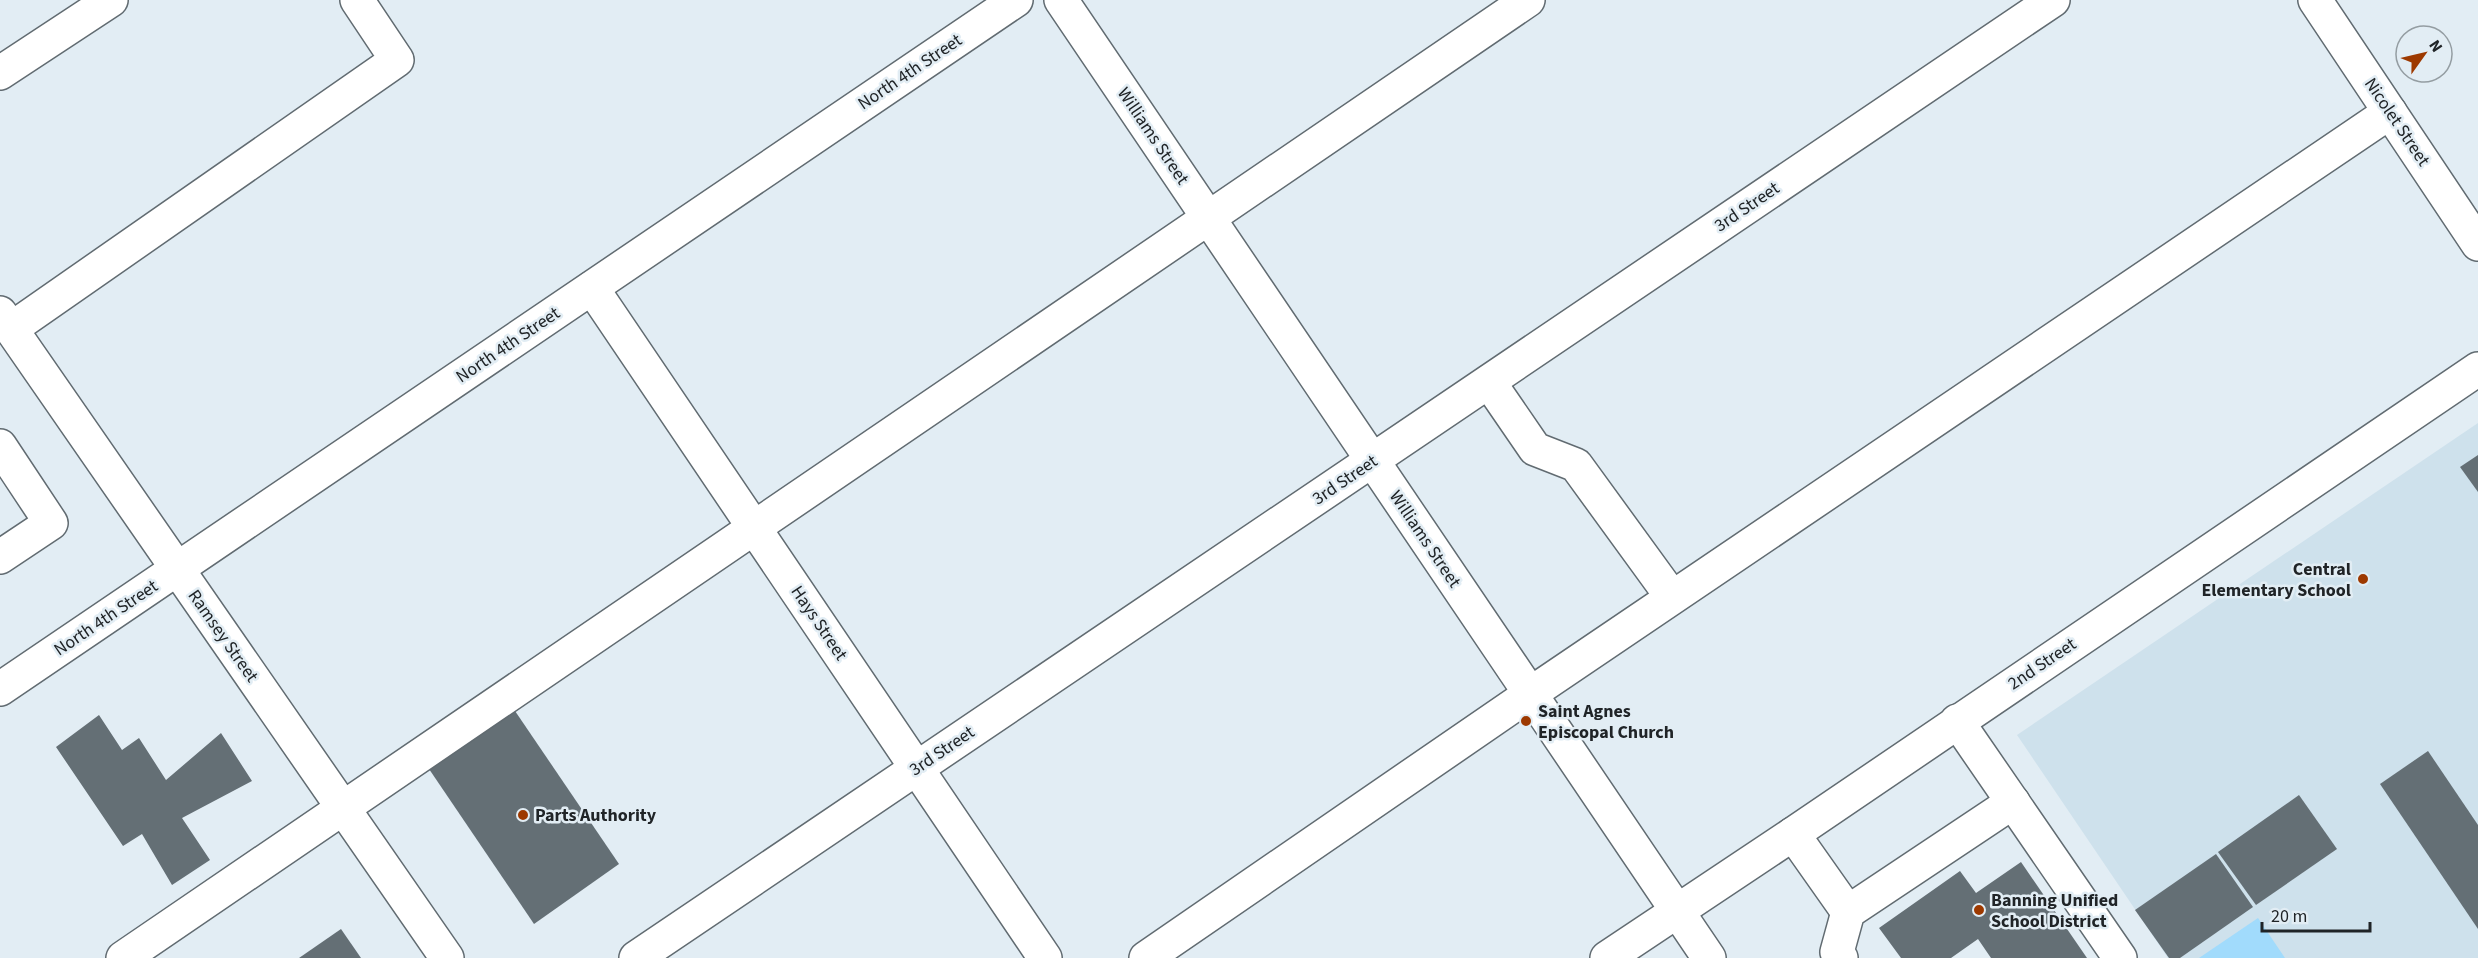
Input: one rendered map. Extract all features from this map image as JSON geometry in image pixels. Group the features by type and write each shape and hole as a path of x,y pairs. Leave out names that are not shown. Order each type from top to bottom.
{"street":[{"path":"0,73 111,0"},
{"path":"6,321 397,60 357,0"},
{"name":"North 4th Street","path":"0,689 1016,0"},
{"name":"Williams Street","path":"1061,0 1709,958"},
{"path":"123,958 1528,0"},
{"name":"3rd Street","path":"636,958 2053,0"},
{"name":"Nicolet Street","path":"2315,0 2478,244"},
{"path":"1146,958 1672,597 2390,112"},
{"name":"Hays Street","path":"592,288 1045,958"},
{"name":"Ramsey Street","path":"6,321 447,958"},
{"name":"2nd Street","path":"1607,958 2478,369"},
{"path":"1490,382 1535,449 1576,465 1672,597"},
{"path":"0,446 51,523 0,556"},
{"path":"1957,721 2120,958"},
{"path":"1841,958 1837,952 1848,912 2013,802"},
{"path":"1793,834 1848,912"}],"shaded area":[{"name":"Central Elementary School","path":"2478,423 2478,958 2168,958 2017,735"},
{"path":"2258,918 2285,958 2199,958"}],"building":[{"path":"2478,455 2478,492 2460,467"},
{"name":"Parts Authority","path":"513,708 619,864 534,924 427,766"},
{"path":"99,715 122,750 139,738 166,780 221,733 252,781 182,818 210,860 172,885 142,834 123,846 56,747"},
{"path":"2428,751 2478,825 2478,929 2380,784"},
{"path":"2299,795 2337,849 2256,905 2218,852"},
{"path":"2216,854 2253,907 2180,958 2169,958 2135,910"},
{"name":"Banning Unified School District","path":"2021,862 2087,958 1991,958 1978,939 1951,958 1901,958 1879,928 1960,871 1976,893"},
{"path":"341,929 361,958 299,958"}],"place":[{"name":"Central Elementary School","path":"2363,579"},
{"name":"Saint Agnes Episcopal Church","path":"1526,721"},
{"name":"Parts Authority","path":"523,815"},
{"name":"Banning Unified School District","path":"1979,910"}]}
